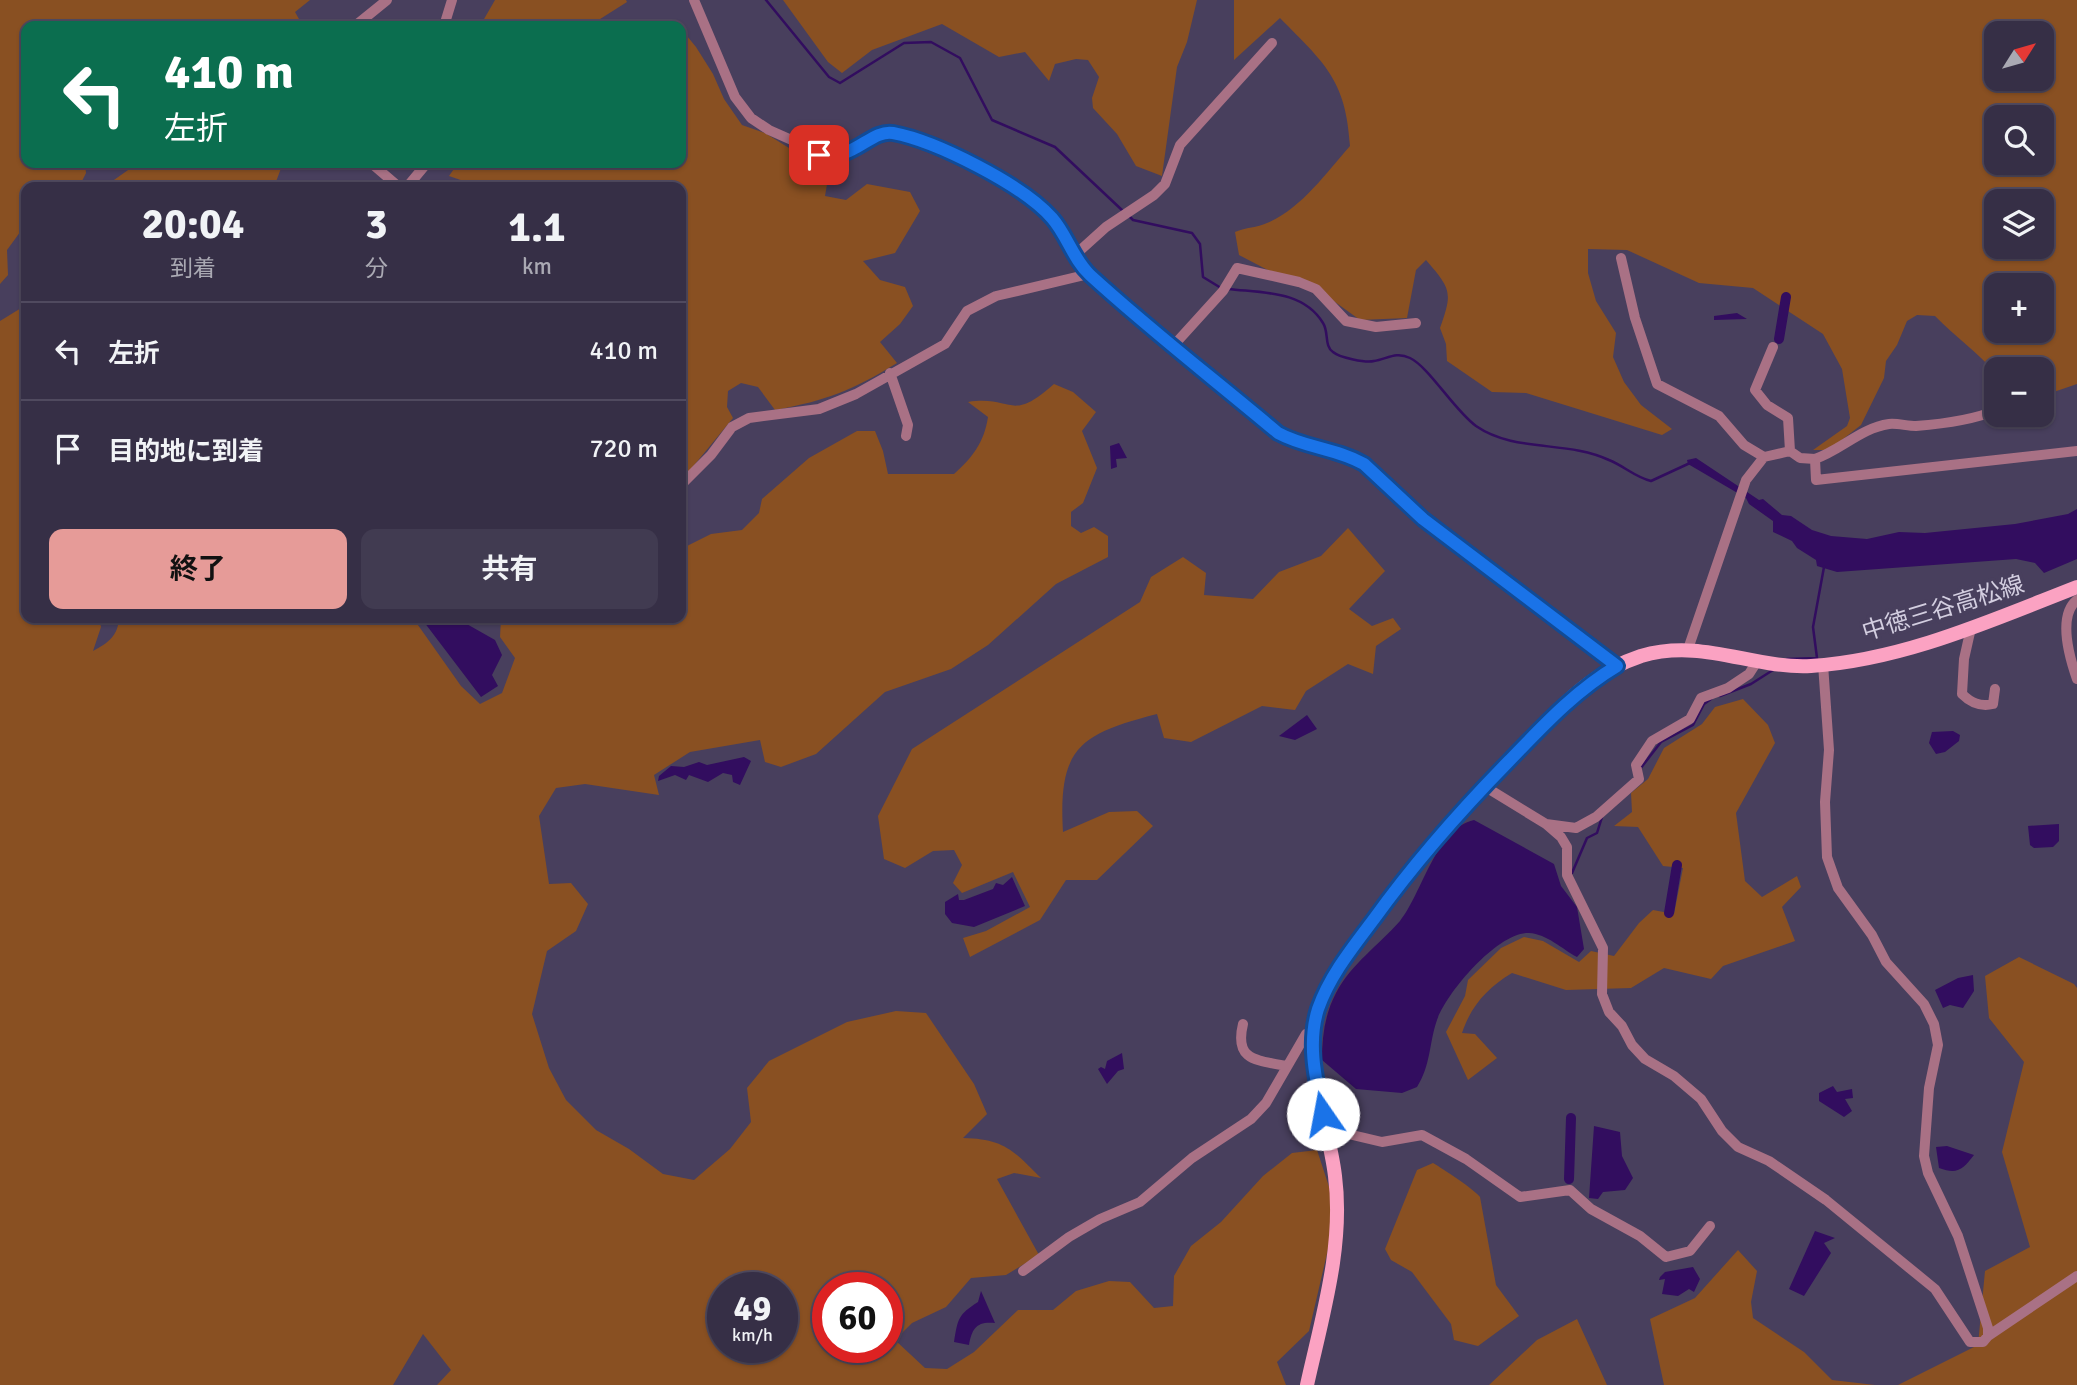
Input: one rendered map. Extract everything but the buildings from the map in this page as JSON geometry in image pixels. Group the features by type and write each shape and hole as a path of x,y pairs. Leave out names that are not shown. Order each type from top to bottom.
{"main road":[{"name":"中徳三谷高松線","path":"1307,1385 1338,1225 1336,1177 1315,1075 1313,1033 1325,992 1354,945 1432,844 1484,786 1589,682 1644,655 1688,649 1716,651 1795,666 1823,664 1908,648 1972,628 2077,587"}],"street":[{"path":"361,21 387,0"},
{"path":"446,21 452,0"},
{"path":"694,0 735,97 751,118 819,155 830,157 849,153 876,136 893,133 964,159 1042,208 1063,233 1089,274 1278,433 1294,441 1353,458 1364,464 1423,519 1617,666"},
{"path":"1075,255 1126,212 1154,195 1165,184 1180,145 1272,43"},
{"path":"377,168 393,182"},
{"path":"411,182 423,168"},
{"path":"1621,258 1657,384 1719,416 1744,445 1764,457"},
{"path":"1174,345 1226,287 1237,268 1299,282 1316,289 1346,321 1376,327 1416,323"},
{"path":"686,480 711,455 732,427 749,418 819,409 856,394 945,344 967,311 996,296 1089,274"},
{"path":"1773,346 1755,390 1767,405 1788,418 1790,451"},
{"path":"890,373 908,425 906,436"},
{"path":"1688,649 1744,486 1764,457 1790,451 1800,458 1815,459 1834,452 1855,436 1890,423 1914,426 1954,421 1984,413"},
{"path":"1815,459 1816,480 2077,451"},
{"path":"2077,600 2069,609 2068,622 2068,645 2077,679"},
{"path":"1972,628 1964,659 1962,694 1970,702 1993,704 1995,689"},
{"path":"1546,824 1576,828 1596,817 1639,779 1636,765 1652,741 1690,719 1702,698 1728,688 1749,674 1758,660"},
{"path":"1823,664 1829,750 1825,802 1827,857 1838,888 1872,935 1886,962 1924,1004 1934,1024 1938,1045 1929,1088 1924,1156 1928,1174 1958,1236 1988,1336"},
{"path":"1484,786 1546,824 1561,837 1567,847 1567,874 1603,948 1602,994 1609,1012 1639,1052 1702,1099 1722,1131 1738,1147 1769,1161 1826,1199 1935,1289 1970,1342 1983,1342 2077,1276"},
{"path":"1243,1024 1240,1035 1246,1055 1251,1059 1286,1066"},
{"path":"1023,1271 1090,1225 1140,1202 1192,1158 1251,1119 1266,1103 1306,1034 1313,1033"},
{"path":"1326,1129 1382,1142 1422,1135 1466,1159 1520,1197 1570,1190 1591,1209 1640,1236 1665,1257 1690,1251 1710,1226"}],"shaded area":[{"path":"0,0 310,0 295,12 300,21 21,21 21,168 86,168 86,173 82,182 21,182 21,231 7,250 8,275 0,284"},
{"path":"495,0 627,2 597,21 483,21"},
{"path":"783,0 1197,0 1187,42 1177,67 1162,176 1136,166 1117,134 1093,108 1092,98 1099,77 1088,60 1076,59 1055,64 1049,81 1025,52 999,57 942,24 872,50 842,73 828,62"},
{"path":"1234,0 2077,0 2077,384 2054,392 2054,357 1984,357 1984,361 1935,316 1917,315 1907,321 1897,345 1886,361 1884,378 1861,425 1829,450 1813,450 1847,426 1850,418 1842,369 1823,334 1753,288 1699,283 1627,250 1588,249 1588,273 1596,301 1616,333 1613,357 1624,382 1641,405 1672,429 1662,435 1526,393 1492,392 1447,361 1446,344 1440,328 1447,306 1447,291 1441,278 1426,260 1416,270 1407,318 1360,320 1324,294 1279,276 1239,255 1235,232 1263,225 1291,209 1350,146 1348,123 1338,88 1320,61 1280,18 1234,60"},
{"path":"686,35 713,74 724,99 742,125 765,133 829,173 825,196 846,200 867,184 910,192 920,211 895,253 863,261 880,280 905,287 913,306 900,324 880,342 897,363 839,393 775,410 758,387 741,383 728,391 727,407 733,418 686,475 686,182 466,182 449,176 455,168 686,168"},
{"path":"131,168 281,168 276,182 111,182"},
{"path":"21,308 21,623 100,623 93,651 111,638 118,623 417,623 461,686 480,704 502,693 515,658 500,637 501,623 686,623 686,546 711,534 742,530 759,513 762,499 809,458 857,431 875,431 888,474 954,474 976,449 984,435 988,417 968,402 1019,405 1028,403 1054,384 1073,392 1096,412 1082,431 1097,468 1083,503 1071,512 1071,526 1081,533 1094,527 1108,536 1108,557 1056,584 988,645 951,669 885,692 816,754 781,767 765,762 760,740 690,752 654,775 659,795 585,784 556,788 539,816 549,884 571,883 588,904 576,931 547,951 532,1014 549,1068 566,1100 596,1130 629,1149 663,1174 694,1180 730,1149 751,1122 747,1088 769,1061 847,1022 896,1011 926,1013 974,1084 987,1114 963,1138 989,1141 1007,1148 1041,1178 1014,1173 997,1179 1039,1255 1006,1275 971,1278 946,1307 912,1323 903,1332 903,1272 812,1272 812,1363 903,1363 903,1347 925,1368 947,1369 974,1352 1018,1310 1053,1310 1076,1291 1109,1281 1130,1282 1154,1308 1173,1306 1174,1276 1191,1246 1221,1222 1263,1176 1292,1153 1317,1150 1333,1199 1332,1232 1309,1331 1277,1362 1286,1385 437,1385 451,1370 423,1334 393,1385 0,1385 0,321"},
{"path":"1737,313 1747,319 1714,320 1714,316"},
{"path":"1119,443 1127,458 1116,459 1117,467 1111,469 1110,446"},
{"path":"1696,458 1759,500 1763,499 1782,515 1791,516 1812,530 1831,536 1867,539 1899,532 1925,533 2015,524 2068,514 2077,509 2077,559 2044,573 2035,563 2016,559 1837,572 1817,566 1816,560 1797,548 1792,541 1773,532 1773,521 1749,504 1746,498 1688,464 1687,460"},
{"path":"1348,528 1385,571 1349,609 1372,626 1393,618 1401,629 1376,646 1373,674 1348,664 1306,691 1295,710 1262,706 1191,742 1164,738 1157,714 1109,729 1092,738 1079,749 1070,763 1062,803 1063,832 1109,812 1137,811 1153,826 1097,880 1066,880 1040,920 970,957 963,938 986,931 1030,907 1013,872 962,893 953,883 962,865 954,850 933,851 905,868 884,859 878,816 912,749 1140,602 1151,577 1183,557 1206,573 1204,595 1253,599 1279,572 1321,556"},
{"path":"425,623 465,623 495,640 502,655 492,675 498,686 481,697"},
{"path":"1743,699 1768,725 1775,743 1736,813 1745,881 1762,897 1797,876 1801,887 1782,907 1795,941 1723,966 1711,979 1664,968 1631,988 1566,990 1512,973 1481,999 1466,1023 1462,1033 1475,1034 1497,1058 1468,1080 1446,1032 1465,996 1468,980 1501,948 1524,937 1543,941 1579,962 1591,951 1614,956 1639,923 1653,910 1674,914 1683,868 1663,866 1638,827 1614,826 1632,812 1631,793 1648,779 1664,748 1702,724 1715,707"},
{"path":"1307,715 1317,729 1295,740 1279,736"},
{"path":"1953,731 1960,735 1959,741 1945,752 1936,754 1929,743 1932,732"},
{"path":"744,757 751,761 740,785 733,782 732,775 723,773 708,782 689,775 686,780 675,775 658,781 659,776 671,766 684,767 699,762 707,765"},
{"path":"1474,820 1554,864 1561,886 1577,907 1584,949 1577,957 1548,939 1529,933 1503,942 1475,966 1451,994 1437,1020 1425,1070 1417,1087 1402,1093 1356,1089 1322,1060 1325,1025 1332,1001 1342,982 1400,921 1431,863 1450,835"},
{"path":"2059,824 2059,841 2053,847 2034,848 2030,845 2028,826"},
{"path":"1012,877 1025,906 974,927 952,923 945,914 945,902 958,894 959,900 964,900 993,889 996,883 1003,885"},
{"path":"2019,957 2074,984 2077,988 2077,1385 1898,1385 1978,1345 1985,1271 2030,1247 2002,1152 2024,1062 1989,1018 1985,976"},
{"path":"1973,975 1974,991 1963,1008 1950,1005 1943,1008 1935,990 1958,978"},
{"path":"1122,1053 1124,1069 1118,1071 1107,1084 1098,1069 1105,1069 1107,1061"},
{"path":"1833,1086 1837,1092 1852,1089 1853,1098 1845,1099 1852,1111 1844,1117 1819,1101 1819,1093"},
{"path":"1594,1126 1620,1132 1622,1156 1633,1178 1625,1190 1603,1192 1598,1199 1589,1198"},
{"path":"1947,1146 1974,1155 1956,1171 1939,1168 1936,1147"},
{"path":"1433,1163 1480,1197 1496,1285 1519,1316 1478,1346 1454,1340 1451,1324 1412,1272 1391,1260 1385,1249 1417,1170"},
{"path":"1815,1231 1835,1238 1824,1243 1831,1253 1804,1296 1789,1289"},
{"path":"1738,1250 1757,1271 1751,1302 1753,1318 1804,1352 1832,1380 1875,1385 1664,1385 1650,1319 1695,1298"},
{"path":"1693,1267 1700,1279 1694,1292 1689,1289 1678,1296 1662,1294 1665,1279 1659,1280 1665,1272"},
{"path":"981,1291 995,1323 984,1323 976,1327 969,1345 954,1342 960,1318 978,1302"},
{"path":"1577,1319 1607,1385 1489,1385 1537,1340"}],"waterway":[{"path":"766,0 829,77 840,83 904,43 931,42 960,58 992,120 1055,147 1123,211"},
{"path":"1128,215 1133,220 1192,233 1200,244 1203,277 1221,288"},
{"path":"1228,289 1281,295 1304,304 1315,312 1323,323 1330,349 1341,356 1370,361 1396,355 1410,358 1425,370 1468,419 1491,434 1507,440 1593,454 1651,481 1690,463"},
{"path":"1779,339 1786,297"},
{"path":"1787,659 1817,658 1813,627 1824,567"},
{"path":"1720,696 1751,684 1773,670"},
{"path":"1640,769 1661,742 1693,725 1704,704 1711,699"},
{"path":"1572,873 1587,838 1597,833 1602,817"},
{"path":"1669,913 1677,865"},
{"path":"1569,1179 1571,1118"}],"route":[{"path":"819,155 830,157 849,153 876,136 893,133 974,164 1042,208 1063,233 1079,264 1089,274 1278,433 1294,441 1353,458 1364,464 1404,504 1617,666 1589,682 1568,701 1453,818 1390,897 1332,977 1317,1012 1313,1033 1315,1075 1323,1114"}]}
